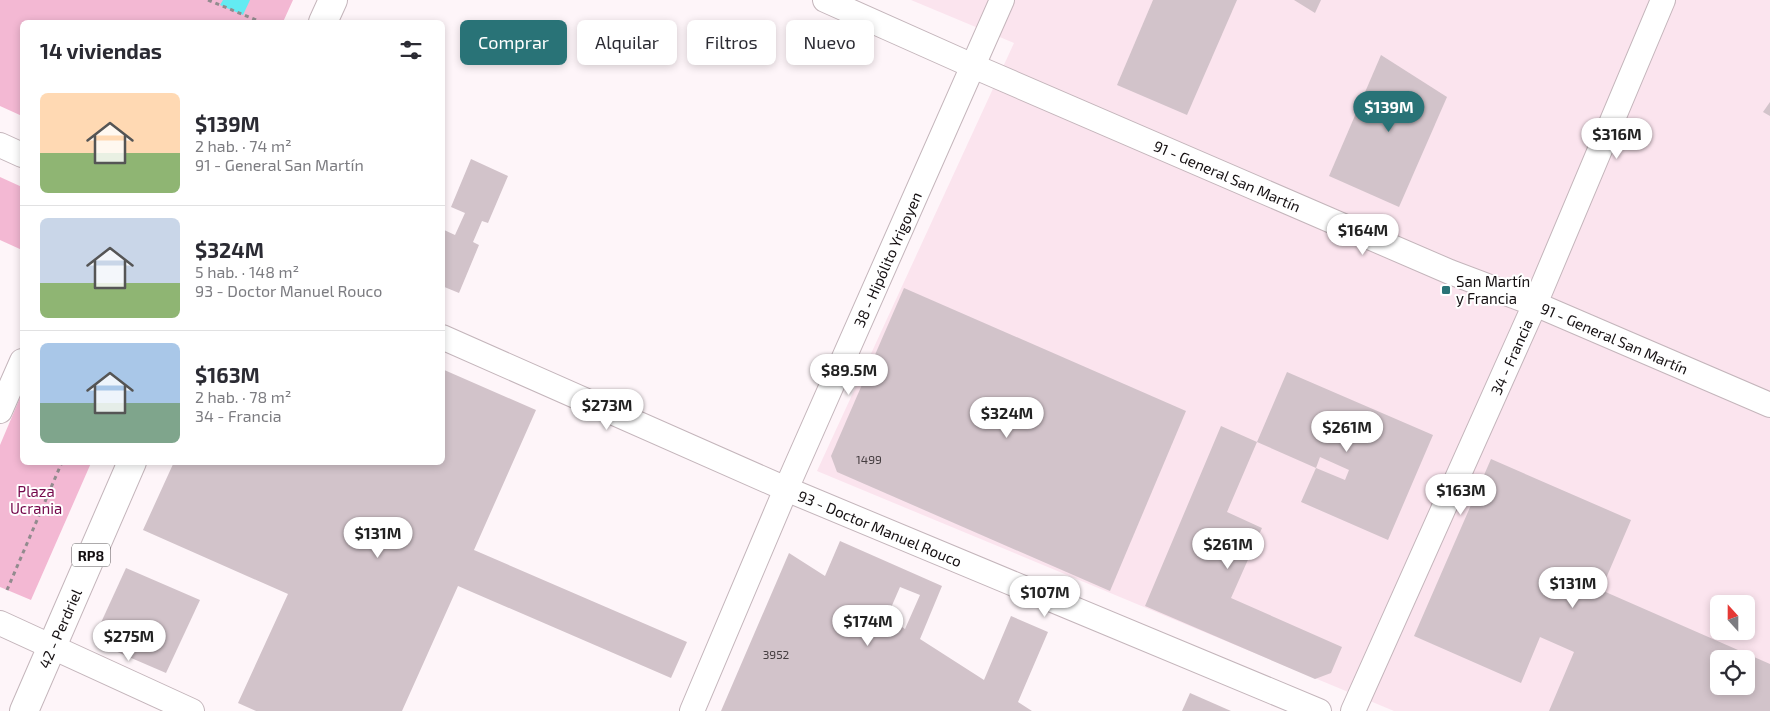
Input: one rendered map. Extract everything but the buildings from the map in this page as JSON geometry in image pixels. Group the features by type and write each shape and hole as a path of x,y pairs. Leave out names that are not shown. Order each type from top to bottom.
{"main road":[{"path":"324,20 333,0"},
{"name":"42 - Perdriel","path":"24,711 131,465"}],"street":[{"name":"91 - General San Martín","path":"825,0 1450,272 1535,304 1770,405"},
{"name":"38 - Hipólito Yrigoyen","path":"692,711 786,489 1002,0"},
{"name":"34 - Francia","path":"1353,711 1535,304 1663,0"},
{"path":"0,145 20,154"},
{"name":"93 - Doctor Manuel Rouco","path":"445,338 786,489 1319,711"},
{"path":"0,411 20,366"},
{"path":"0,623 50,648 192,711"}],"path":[{"path":"208,0 256,20"},
{"path":"7,590 61,465"}],"shaded area":[{"path":"911,0 1770,0 1770,711 1394,711 817,471 1014,43"}],"green space":[{"path":"0,0 293,0 284,20 20,20 20,115 0,106"},
{"path":"0,177 20,186 20,249 0,240"},
{"name":"Plaza Ucrania","path":"20,398 20,465 90,465 31,600 0,587 0,445"}],"water":[{"path":"223,0 250,0 243,15 220,5"}],"place":[{"name":"San Martín y Francia","path":"1446,290"}]}
